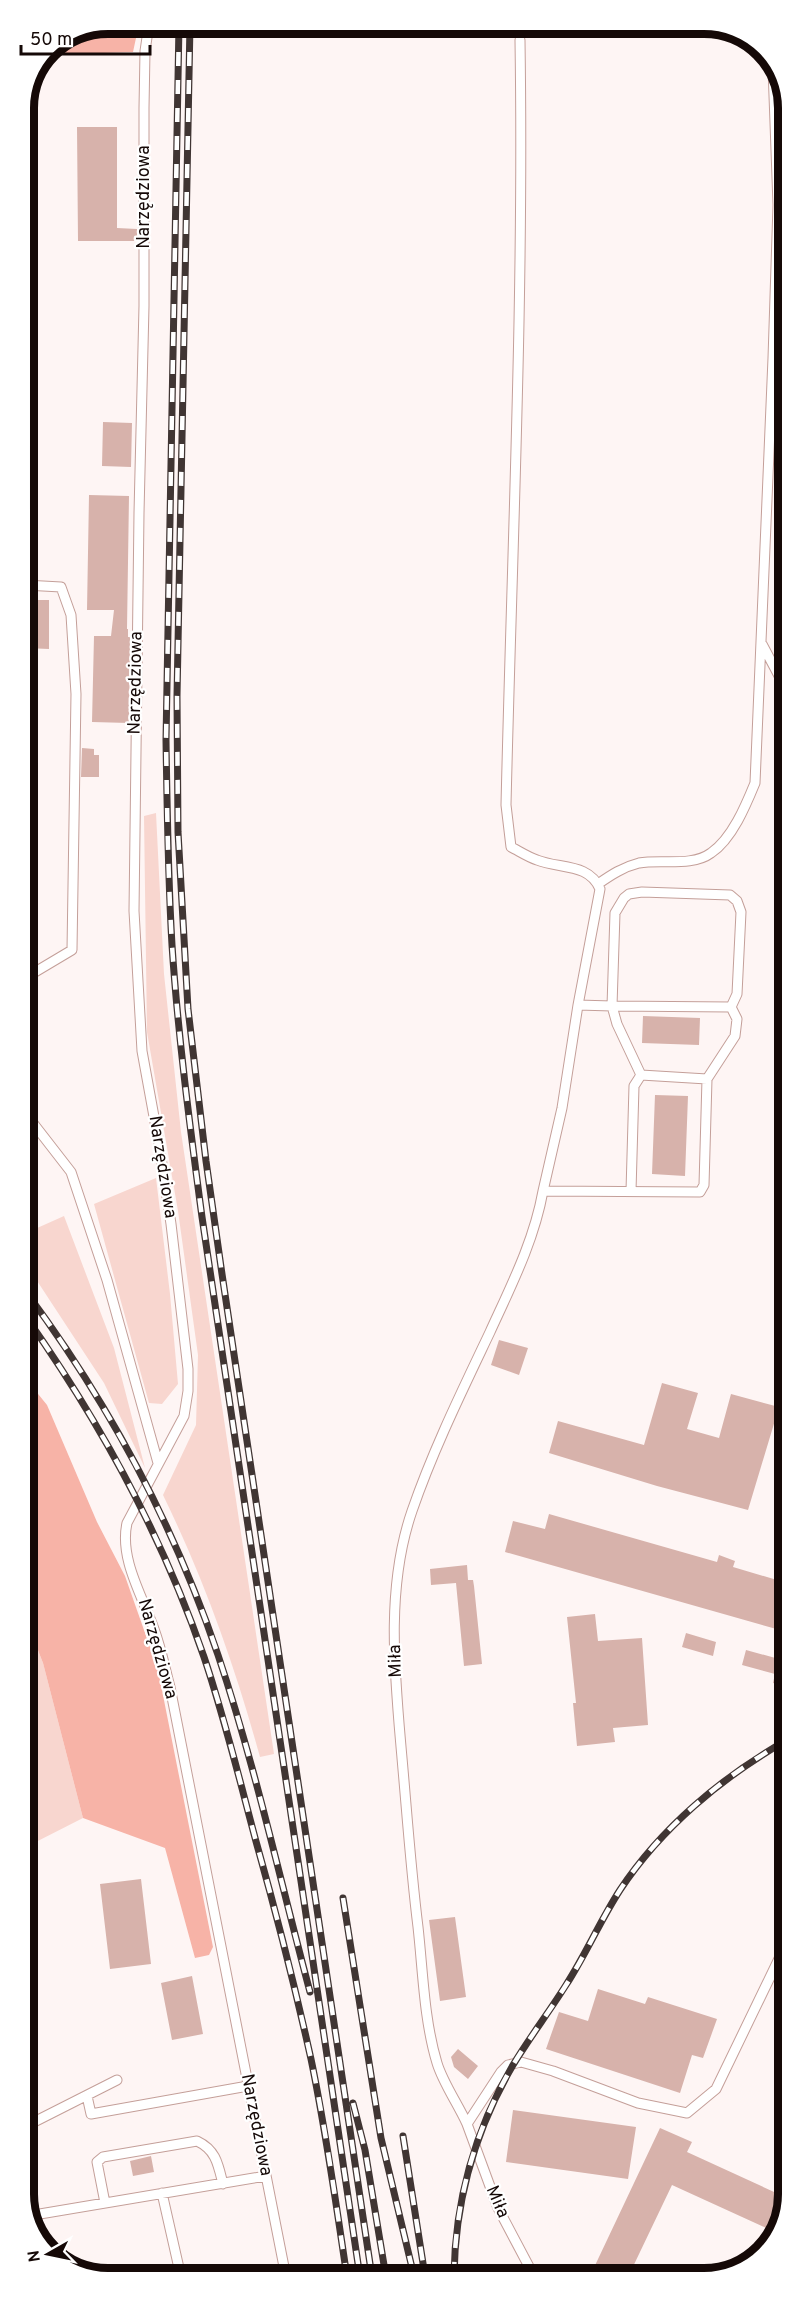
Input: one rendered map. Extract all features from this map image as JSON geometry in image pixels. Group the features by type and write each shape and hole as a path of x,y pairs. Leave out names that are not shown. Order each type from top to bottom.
{"lane":[{"name":"Narzędziowa","path":"148,34 144,97 144,306 138,560 134,922 142,1051 171,1224 188,1380 184,1416 127,1523 125,1542 134,1577 154,1629 166,1670 284,2267"},
{"path":"520,40 521,228 506,805 511,847 536,860 586,871 598,884 621,868 640,863 700,858 712,852 730,832 755,783 778,205 773,82"},
{"path":"35,586 61,587 71,615 76,694 72,950 35,972"},
{"path":"761,642 778,674"},
{"name":"Miła","path":"530,2268 498,2208 467,2124 438,2065 431,2035 411,1869 399,1716 396,1592 399,1562 411,1512 441,1439 515,1279 538,1216 562,1108 578,1005 595,924 600,890 598,884"},
{"path":"543,1191 700,1192 704,1185 707,1079 735,1036 737,1019 731,1007 737,993 741,912 737,901 730,895 642,892 629,894 615,913 612,1006 616,1024 641,1075"},
{"path":"578,1005 731,1007"},
{"path":"641,1075 707,1079"},
{"path":"631,1191 634,1086 641,1075"},
{"path":"35,1125 71,1172 107,1280 158,1463"},
{"path":"467,2124 508,2065 521,2062 553,2071 638,2103 687,2113 716,2089 778,1961"},
{"path":"34,2122 117,2080"},
{"path":"87,2096 91,2114 248,2086"},
{"path":"105,2203 97,2162 103,2157 196,2141 208,2147 216,2157 223,2184"},
{"path":"38,2214 266,2176"},
{"path":"162,2193 179,2267"}],"shaded area":[{"path":"109,34 137,34 133,52 59,55 72,44 85,38"},
{"path":"156,813 164,974 181,1132 274,1754 260,1757 218,1623 163,1495 196,1425 198,1355 178,1211 147,1032 144,816"},
{"path":"156,1178 178,1384 162,1404 149,1403 94,1204"},
{"path":"64,1216 114,1348 145,1468 104,1383 34,1277 34,1229"},
{"path":"34,1389 47,1405 97,1522 125,1576 158,1670 213,1947 209,1955 195,1958 165,1848 83,1818 43,1663 34,1641"},
{"path":"34,1641 43,1663 83,1818 34,1843"}],"building":[{"path":"77,127 117,127 117,228 137,229 137,241 78,241"},
{"path":"103,422 132,423 131,467 102,466"},
{"path":"89,495 129,496 127,629 128,637 130,637 129,723 92,722 94,636 111,636 114,610 87,610"},
{"path":"35,600 49,600 49,649 35,648"},
{"path":"82,748 94,749 94,755 99,755 99,777 81,777"},
{"path":"643,1016 700,1018 699,1045 642,1043"},
{"path":"655,1095 688,1096 685,1176 652,1174"},
{"path":"499,1340 528,1348 519,1375 491,1365"},
{"path":"662,1383 698,1393 687,1429 719,1438 731,1394 778,1407 748,1510 657,1486 549,1453 558,1421 644,1445"},
{"path":"549,1514 717,1562 719,1555 735,1561 733,1567 778,1580 778,1629 505,1552 513,1521 545,1529"},
{"path":"467,1565 468,1580 473,1580 474,1586 482,1664 464,1666 456,1583 431,1585 430,1569"},
{"path":"595,1614 598,1641 642,1638 648,1725 613,1728 615,1742 577,1746 573,1703 576,1703 567,1617"},
{"path":"686,1633 716,1642 713,1656 682,1647"},
{"path":"746,1650 778,1659 778,1684 773,1683 775,1674 742,1665"},
{"path":"141,1879 151,1964 110,1969 100,1884"},
{"path":"455,1917 466,1997 440,2001 429,1920"},
{"path":"192,1976 203,2034 172,2040 161,1983"},
{"path":"598,1989 645,2004 648,1997 717,2019 703,2058 692,2055 680,2093 546,2049 559,2012 588,2021"},
{"path":"458,2049 478,2066 468,2079 454,2067 451,2057"},
{"path":"513,2110 636,2127 628,2179 506,2162"},
{"path":"660,2128 692,2142 687,2152 778,2194 774,2217 768,2229 672,2185 632,2268 594,2268"},
{"path":"151,2156 154,2172 133,2176 130,2161"}],"railway":[{"path":"179,34 166,740 172,945 185,1081 202,1217 359,2267"},
{"path":"190,34 177,696 178,832 188,1009 222,1274 371,2267"},
{"path":"34,1304 111,1421 160,1512 181,1559 218,1655 244,1738 310,1992"},
{"path":"34,1329 104,1439 149,1523 204,1657 279,1925 305,2032 326,2140 346,2267"},
{"path":"454,2268 458,2220 463,2193 478,2140 488,2115 513,2065 560,1995 620,1890 654,1846 694,1806 739,1770 778,1746"},
{"path":"343,1898 381,2138 412,2268"},
{"path":"353,2103 365,2150 384,2267"},
{"path":"403,2136 424,2268"}]}
